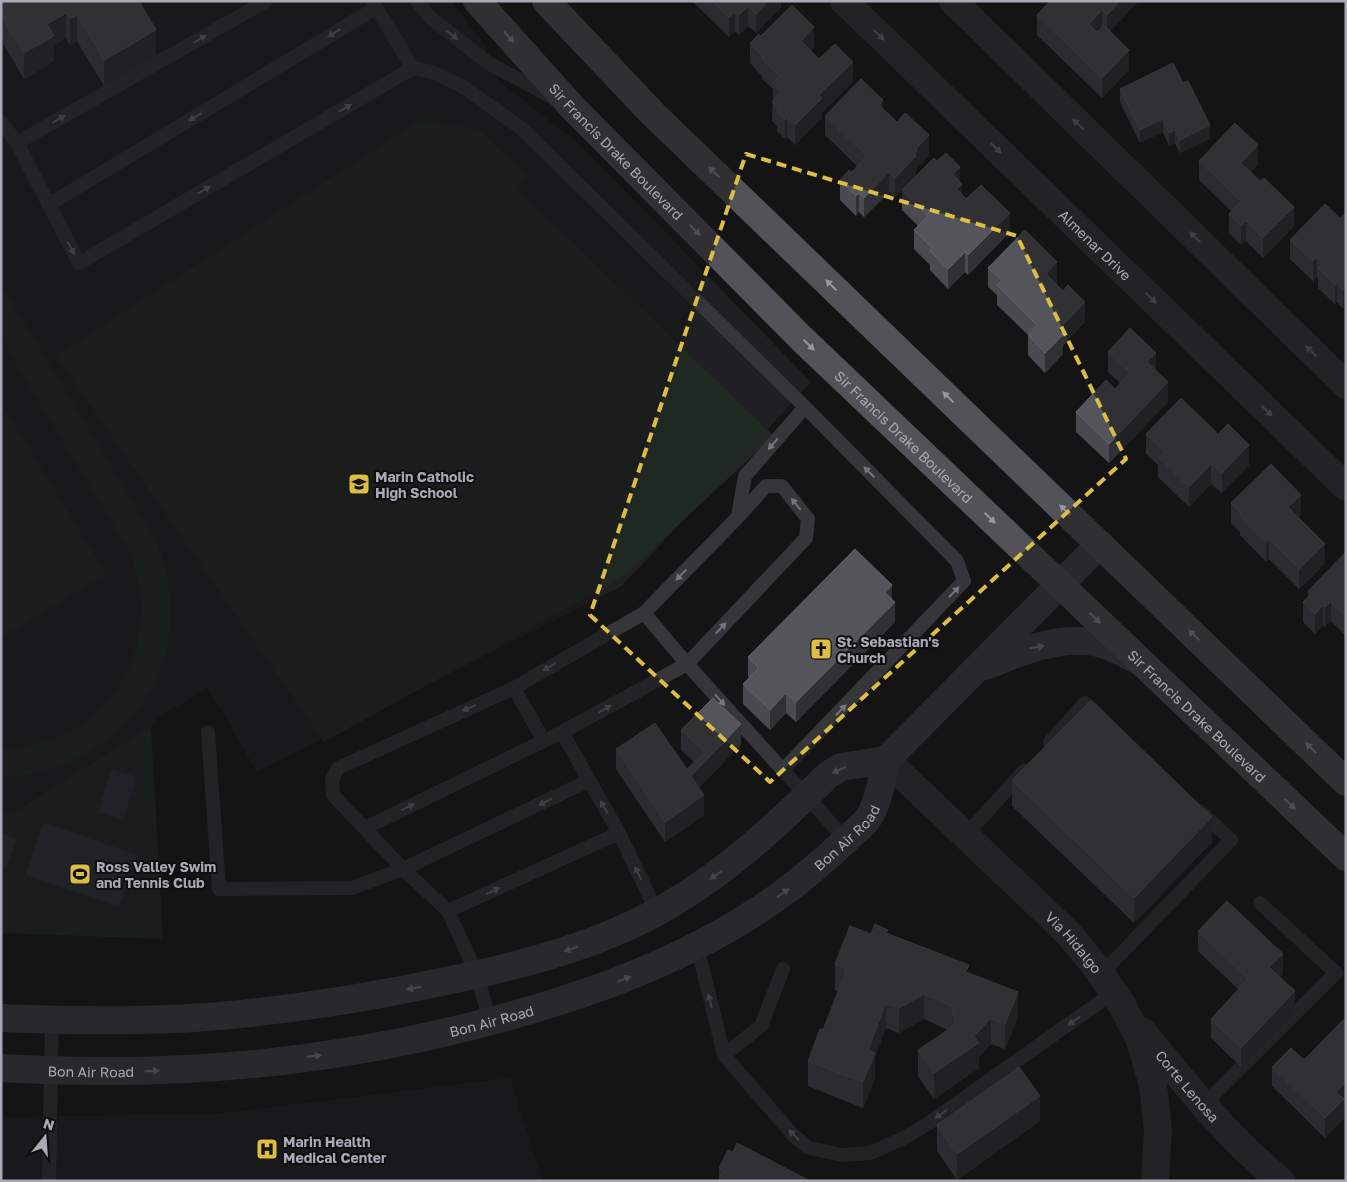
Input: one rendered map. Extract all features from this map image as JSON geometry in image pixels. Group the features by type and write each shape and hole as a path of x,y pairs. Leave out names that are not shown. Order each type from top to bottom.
{"main road":[{"name":"Sir Francis Drake Boulevard","path":"477,1 573,108 802,338 1346,857"},
{"path":"546,1 653,114 1346,782"},
{"path":"1,1018 104,1021 220,1016 357,998 477,974 578,947 608,936 657,912 722,871 752,846 828,775 841,768 886,760 1100,544"},
{"path":"975,670 1027,649 1071,640 1095,642 1109,646 1141,662"},
{"name":"Bon Air Road","path":"1,1068 104,1072 158,1071 230,1066 359,1050 412,1041 490,1022 589,992 650,968 736,925 768,904 818,866 870,817 882,782 886,760"}],"street":[{"name":"Almenar Drive","path":"844,1 1346,487"},
{"path":"953,1 1346,385"},
{"name":"Via Hidalgo","path":"886,760 1068,933 1112,990 1140,1040 1154,1085 1158,1130 1155,1181"},
{"name":"Corte Lenosa","path":"1112,990 1203,1105 1229,1134 1281,1181"},
{"name":"Corte Lenosa","path":"1259,1163 1300,1181"}],"lane":[{"path":"17,143 266,1"},
{"path":"417,1 431,18 488,63 573,108"},
{"path":"48,205 374,4 413,68"},
{"path":"1,122 17,143 79,264 413,68 432,72 462,86 522,128 958,560 964,581 783,770"},
{"path":"738,517 745,476 805,407"},
{"path":"364,828 562,732 687,664 806,538 808,519 782,486 766,486 644,613 514,688 338,768 332,780 333,795 364,828 404,869 448,911 477,974 490,1022"},
{"path":"644,613 687,664 846,840"},
{"path":"514,688 544,741"},
{"path":"965,836 1085,703 1107,724"},
{"path":"208,732 219,889 352,888 404,869 588,780"},
{"path":"562,732 619,833 657,912"},
{"path":"697,946 724,1055 793,1136 810,1148 843,1155 870,1153 902,1139 929,1123 1112,990 1231,840 1188,799"},
{"path":"448,911 619,833"},
{"path":"1203,1105 1336,973 1260,903"},
{"path":"724,1055 761,1026 783,969"},
{"path":"49,1181 52,1020"}],"highlighted area":[{"path":"746,154 1017,236 1126,459 770,782 590,615"}],"shaded area":[{"name":"Marin Catholic High School","path":"1,1 451,1 483,42 498,80 585,149 811,382 622,586 257,772 208,688 159,717 151,726 9,815 1,812"},
{"path":"420,120 478,129 527,175 516,188 774,436 620,579 324,742 56,356"},
{"path":"1,284 155,539 167,575 171,613 167,647 157,678 141,705 120,729 96,748 67,763 36,772 3,777 1,776 1,748 34,745 69,732 94,715 114,694 129,668 138,641 141,611 138,581 129,551 1,339"},
{"path":"1,402 106,574 1,638"},
{"name":"Ross Valley Swim and Tennis Club","path":"151,726 163,939 1,933 1,812 9,815"},
{"path":"112,769 137,777 123,820 98,812"},
{"path":"43,822 137,855 119,907 25,875"},
{"path":"1,833 17,839 6,868 1,867"},
{"name":"Marin Health Medical Center","path":"510,1078 543,1181 1,1181 1,1117 215,1114"}],"building":[{"path":"1,1 139,1 156,30 104,60 77,15 70,19 66,13 47,24 54,36 24,53 1,15"},
{"path":"712,1 768,1 756,14 748,6 739,15 735,12 729,17"},
{"path":"1050,1 1120,1 1107,15 1102,10 1089,24 1097,32 1104,25 1129,50 1102,78 1037,15"},
{"path":"792,5 814,27 801,41 819,59 835,44 853,62 819,95 822,98 795,125 787,117 785,120 777,112 779,109 772,102 782,91 773,83 779,76 762,59 763,57 750,43 759,34 761,36"},
{"path":"1173,63 1183,83 1188,81 1210,125 1180,140 1175,130 1169,133 1163,119 1140,130 1120,89"},
{"path":"861,79 883,100 879,105 897,122 905,113 929,135 916,149 917,151 914,154 916,156 895,178 889,172 864,198 859,193 856,196 840,180 849,170 852,172 867,156 825,116"},
{"path":"1235,123 1258,145 1241,163 1260,181 1264,178 1294,207 1263,238 1246,221 1241,226 1229,214 1241,201 1199,161"},
{"path":"946,153 960,167 953,174 962,184 957,189 966,199 981,185 1010,213 968,255 965,252 948,269 930,251 932,248 914,230 928,216 902,190 934,158 937,161"},
{"path":"1325,204 1340,218 1346,213 1346,287 1343,289 1337,282 1335,285 1318,268 1323,263 1317,257 1313,261 1290,240"},
{"path":"1025,230 1057,262 1046,274 1063,291 1068,285 1085,302 1058,330 1063,335 1045,353 1028,335 1037,325 997,285 1002,280 988,268"},
{"path":"1130,328 1156,353 1147,362 1168,382 1109,444 1076,412 1106,380 1115,389 1130,373 1108,352"},
{"path":"1181,398 1218,434 1228,424 1249,445 1222,473 1211,464 1189,487 1158,457 1164,451 1146,434"},
{"path":"1271,464 1301,495 1288,507 1325,544 1299,569 1269,539 1266,542 1240,516 1242,514 1231,503"},
{"name":"St. Sebastian's Church","path":"855,549 892,585 885,593 895,602 796,702 786,693 770,710 743,684 759,668 748,657"},
{"path":"1346,552 1346,616 1331,602 1325,607 1323,605 1315,614 1303,602 1311,594 1308,591"},
{"path":"713,698 741,724 691,776 704,795 665,822 616,749 655,723 687,769 705,752 681,730"},
{"path":"1091,700 1212,817 1134,898 1012,780"},
{"path":"1227,901 1283,954 1269,967 1295,991 1241,1048 1211,1019 1248,979 1198,931"},
{"path":"875,924 888,930 886,933 969,965 966,972 1018,992 1005,1024 991,1018 974,1036 979,1043 934,1073 918,1050 955,1025 952,1006 924,994 899,1008 886,1003 868,1050 875,1053 863,1082 808,1061 820,1029 823,1030 847,969 835,964 850,926 871,934"},
{"path":"1346,1017 1346,1082 1336,1092 1344,1099 1325,1118 1272,1067 1291,1048 1304,1060"},
{"path":"1019,1067 1040,1096 957,1154 937,1125"},
{"path":"737,1143 810,1181 718,1181 723,1170 719,1168 728,1150 733,1152"}],"place":[{"name":"Marin Catholic High School","path":"359,484"},
{"name":"St. Sebastian's Church","path":"821,649"},
{"name":"Ross Valley Swim and Tennis Club","path":"80,874"},
{"name":"Marin Health Medical Center","path":"267,1149"}]}
